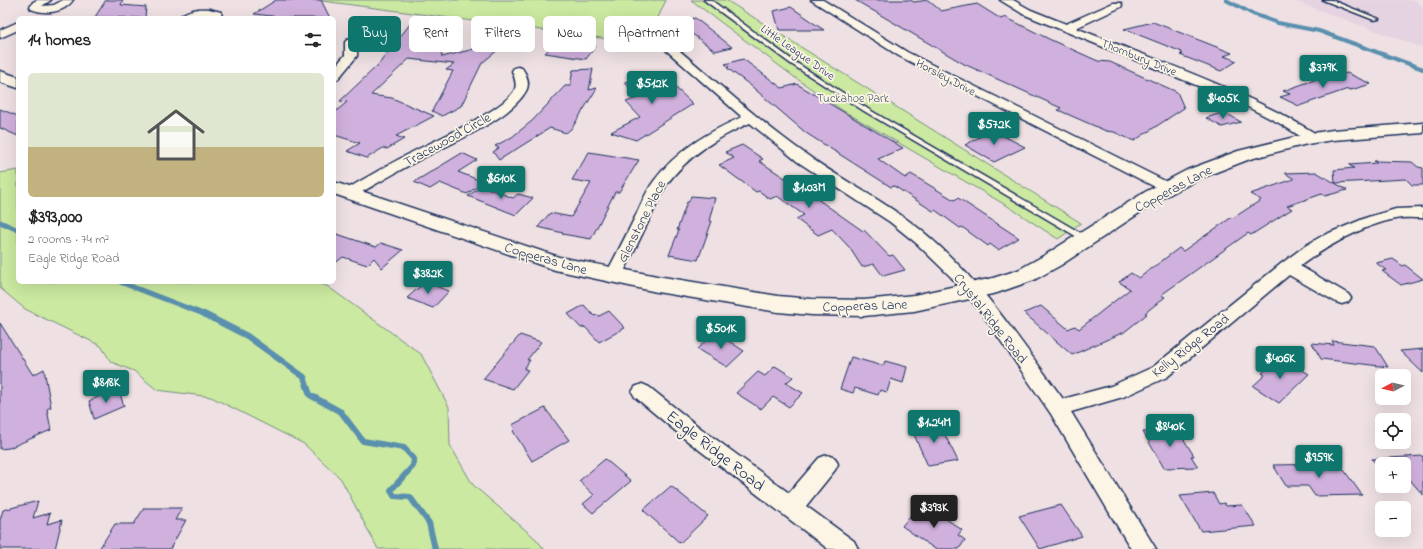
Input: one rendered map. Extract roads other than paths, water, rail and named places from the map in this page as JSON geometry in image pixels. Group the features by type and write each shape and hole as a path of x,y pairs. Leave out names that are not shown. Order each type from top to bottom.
{"street":[{"path":"32,16 45,5 61,6 68,2 68,0"},
{"name":"Horsley Drive","path":"816,0 903,54 946,77 1168,188"},
{"name":"Thornbury Drive","path":"1005,0 1027,12 1247,101 1284,120 1314,138"},
{"path":"1066,28 1117,5"},
{"path":"188,16 205,12 215,13 217,16"},
{"path":"0,35 16,26"},
{"path":"336,74 351,56 351,52"},
{"name":"Crystal Ridge Road","path":"675,52 752,118 804,159 896,219 922,239 973,291 987,308 1058,408 1144,549"},
{"name":"Tracewood Circle","path":"342,190 483,120 509,103 522,89 523,83 518,71"},
{"path":"0,76 16,82"},
{"name":"Glenstone Place","path":"614,276 659,184 666,173 679,159 701,142 752,118"},
{"name":"Copperas Lane","path":"342,190 548,261 614,276 770,303 812,307 864,308 898,306 973,291 1026,275 1053,260 1152,196 1194,174 1244,155 1314,138 1398,128 1423,128"},
{"name":"Kelly Ridge Road","path":"1058,408 1116,392 1160,372 1288,267 1311,250 1348,230 1374,220 1396,214 1423,213"},
{"path":"1288,267 1342,298"},
{"name":"Eagle Ridge Road","path":"642,392 692,433 846,549"},
{"path":"791,508 826,464"}],"lane":[{"name":"Little League Drive","path":"707,0 793,63 866,110 1086,239"},
{"path":"1326,0 1376,19"}],"waterway":[{"path":"1226,0 1253,14 1278,23 1319,31 1423,69"},
{"path":"0,222 16,229"},
{"path":"125,284 206,315"},
{"path":"206,315 247,336 304,377 310,395 341,412 363,441 404,448 414,459 413,466 391,490 394,496 410,497 429,523 435,549"}],"park label":[{"name":"Tuckahoe Park","path":"853,98"}]}
